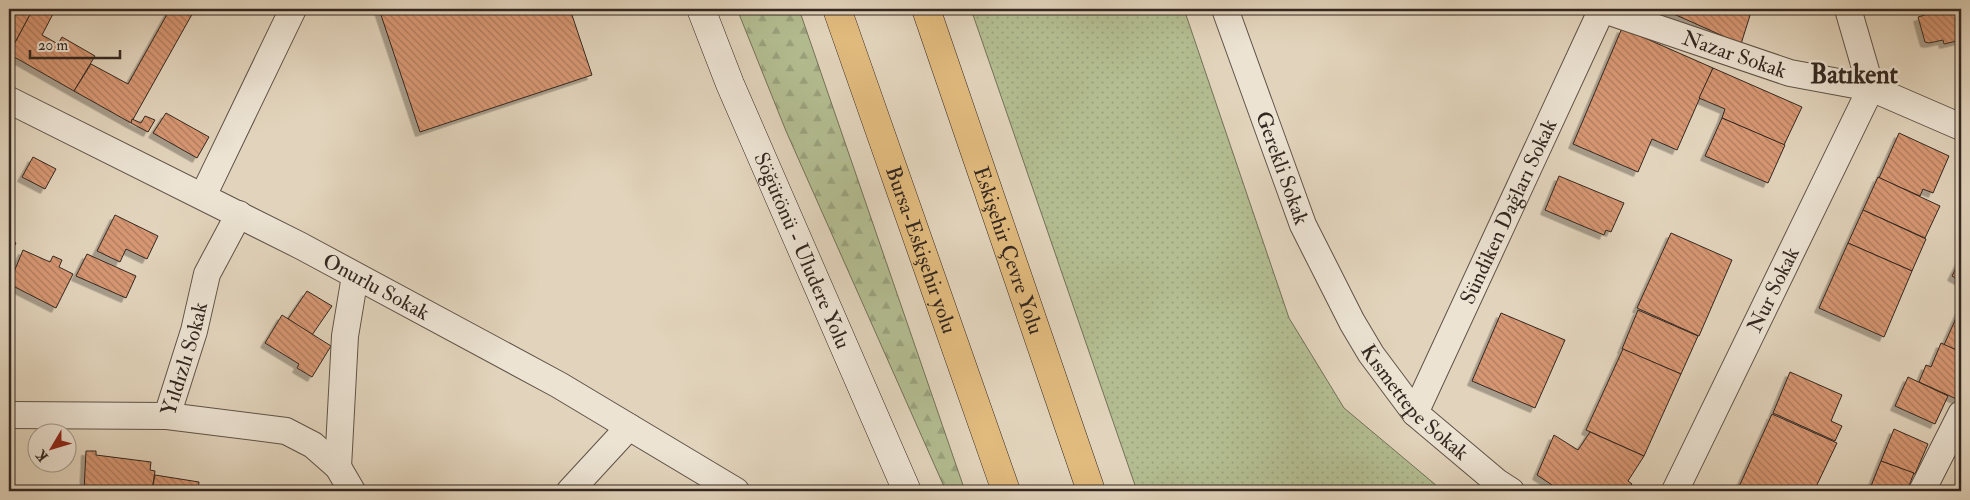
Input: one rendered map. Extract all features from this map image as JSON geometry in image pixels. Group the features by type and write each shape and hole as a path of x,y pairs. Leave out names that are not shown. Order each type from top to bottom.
{"highway":[{"name":"Bursa-Eskişehir yolu","path":"837,9 1006,491"},
{"name":"Eskişehir Çevre Yolu","path":"926,9 1091,491"}],"street":[{"path":"203,196 293,9"},
{"name":"Söğütönü - Uludere Yolu","path":"701,9 730,84 907,491"},
{"name":"Gerekli Sokak","path":"1225,9 1303,225 1352,322"},
{"name":"Nazar Sokak","path":"1602,9 1790,73 1871,88 1961,128"},
{"name":"Sündiken Dağları Sokak","path":"1415,413 1602,9"},
{"path":"1848,9 1871,88"},
{"name":"Nur Sokak","path":"1675,491 1871,88"},
{"name":"Onurlu Sokak","path":"9,100 239,214 559,385 736,491"},
{"name":"Yıldızlı Sokak","path":"9,414 167,416 194,331 207,274 239,214"},
{"path":"338,467 346,336 355,276"},
{"name":"Kısmettepe Sokak","path":"1352,322 1371,354 1415,413 1497,482 1511,491"},
{"path":"1922,491 1961,414"},
{"path":"167,416 286,431 313,445 338,467 352,491"},
{"path":"570,491 629,427"}],"green space":[{"path":"737,9 799,9 965,491 946,491 786,131"},
{"path":"971,9 1184,9 1289,318 1344,408 1443,491 1137,491"}],"building":[{"path":"9,9 33,9 9,54"},
{"path":"33,9 48,9 54,12 42,35 58,44 62,37 95,56 74,91 9,54"},
{"path":"170,9 195,9 131,123 74,91 91,64 128,84"},
{"path":"379,9 570,9 592,75 420,132"},
{"path":"1667,9 1752,9 1741,44 1667,11"},
{"path":"1938,9 1961,9 1961,40 1944,44 1943,40 1925,42 1918,17 1938,11"},
{"path":"1622,28 1713,68 1677,150 1652,139 1638,172 1573,144"},
{"path":"1713,68 1802,107 1784,145 1722,118 1725,109 1699,98"},
{"path":"166,113 209,137 197,158 153,133"},
{"path":"145,116 155,120 148,132 131,123 132,119 141,123"},
{"path":"1722,118 1785,145 1768,183 1705,156"},
{"path":"1899,133 1949,156 1933,193 1923,189 1920,196 1879,178"},
{"path":"33,157 56,169 45,189 22,177"},
{"path":"1559,176 1624,203 1611,232 1606,230 1604,235 1545,210"},
{"path":"1878,177 1940,206 1925,238 1863,210"},
{"path":"1863,210 1926,239 1912,271 1848,243"},
{"path":"115,215 158,236 147,259 126,249 120,262 97,251"},
{"path":"1671,233 1732,260 1699,336 1637,308"},
{"path":"9,239 16,243 9,256"},
{"path":"1848,243 1912,271 1884,337 1819,308"},
{"path":"23,250 50,262 53,256 62,260 59,267 73,274 56,308 9,284"},
{"path":"87,254 136,276 126,298 76,276"},
{"path":"1961,258 1961,281 1952,276"},
{"path":"307,291 332,306 312,335 288,319"},
{"path":"1961,307 1961,352 1944,345"},
{"path":"1638,310 1698,336 1681,374 1622,349"},
{"path":"1501,313 1565,340 1535,408 1472,381"},
{"path":"282,315 331,346 312,377 297,368 299,364 265,343"},
{"path":"1941,343 1961,352 1961,401 1919,382 1926,365 1931,367"},
{"path":"1623,349 1681,374 1644,456 1586,430"},
{"path":"1790,372 1842,395 1831,421 1842,426 1835,441 1773,413"},
{"path":"1908,377 1948,396 1935,424 1895,406"},
{"path":"1772,414 1837,443 1814,491 1737,491"},
{"path":"1894,429 1928,444 1915,474 1881,461"},
{"path":"1590,432 1644,456 1628,481 1632,484 1627,491 1561,491 1537,475 1554,435 1578,450"},
{"path":"86,451 96,451 96,455 151,462 150,470 155,471 152,491 84,491"},
{"path":"1881,461 1914,473 1907,491 1869,491"},
{"path":"155,475 199,482 198,491 152,491"}],"district":[{"name":"Batıkent","path":"1854,74"}]}
